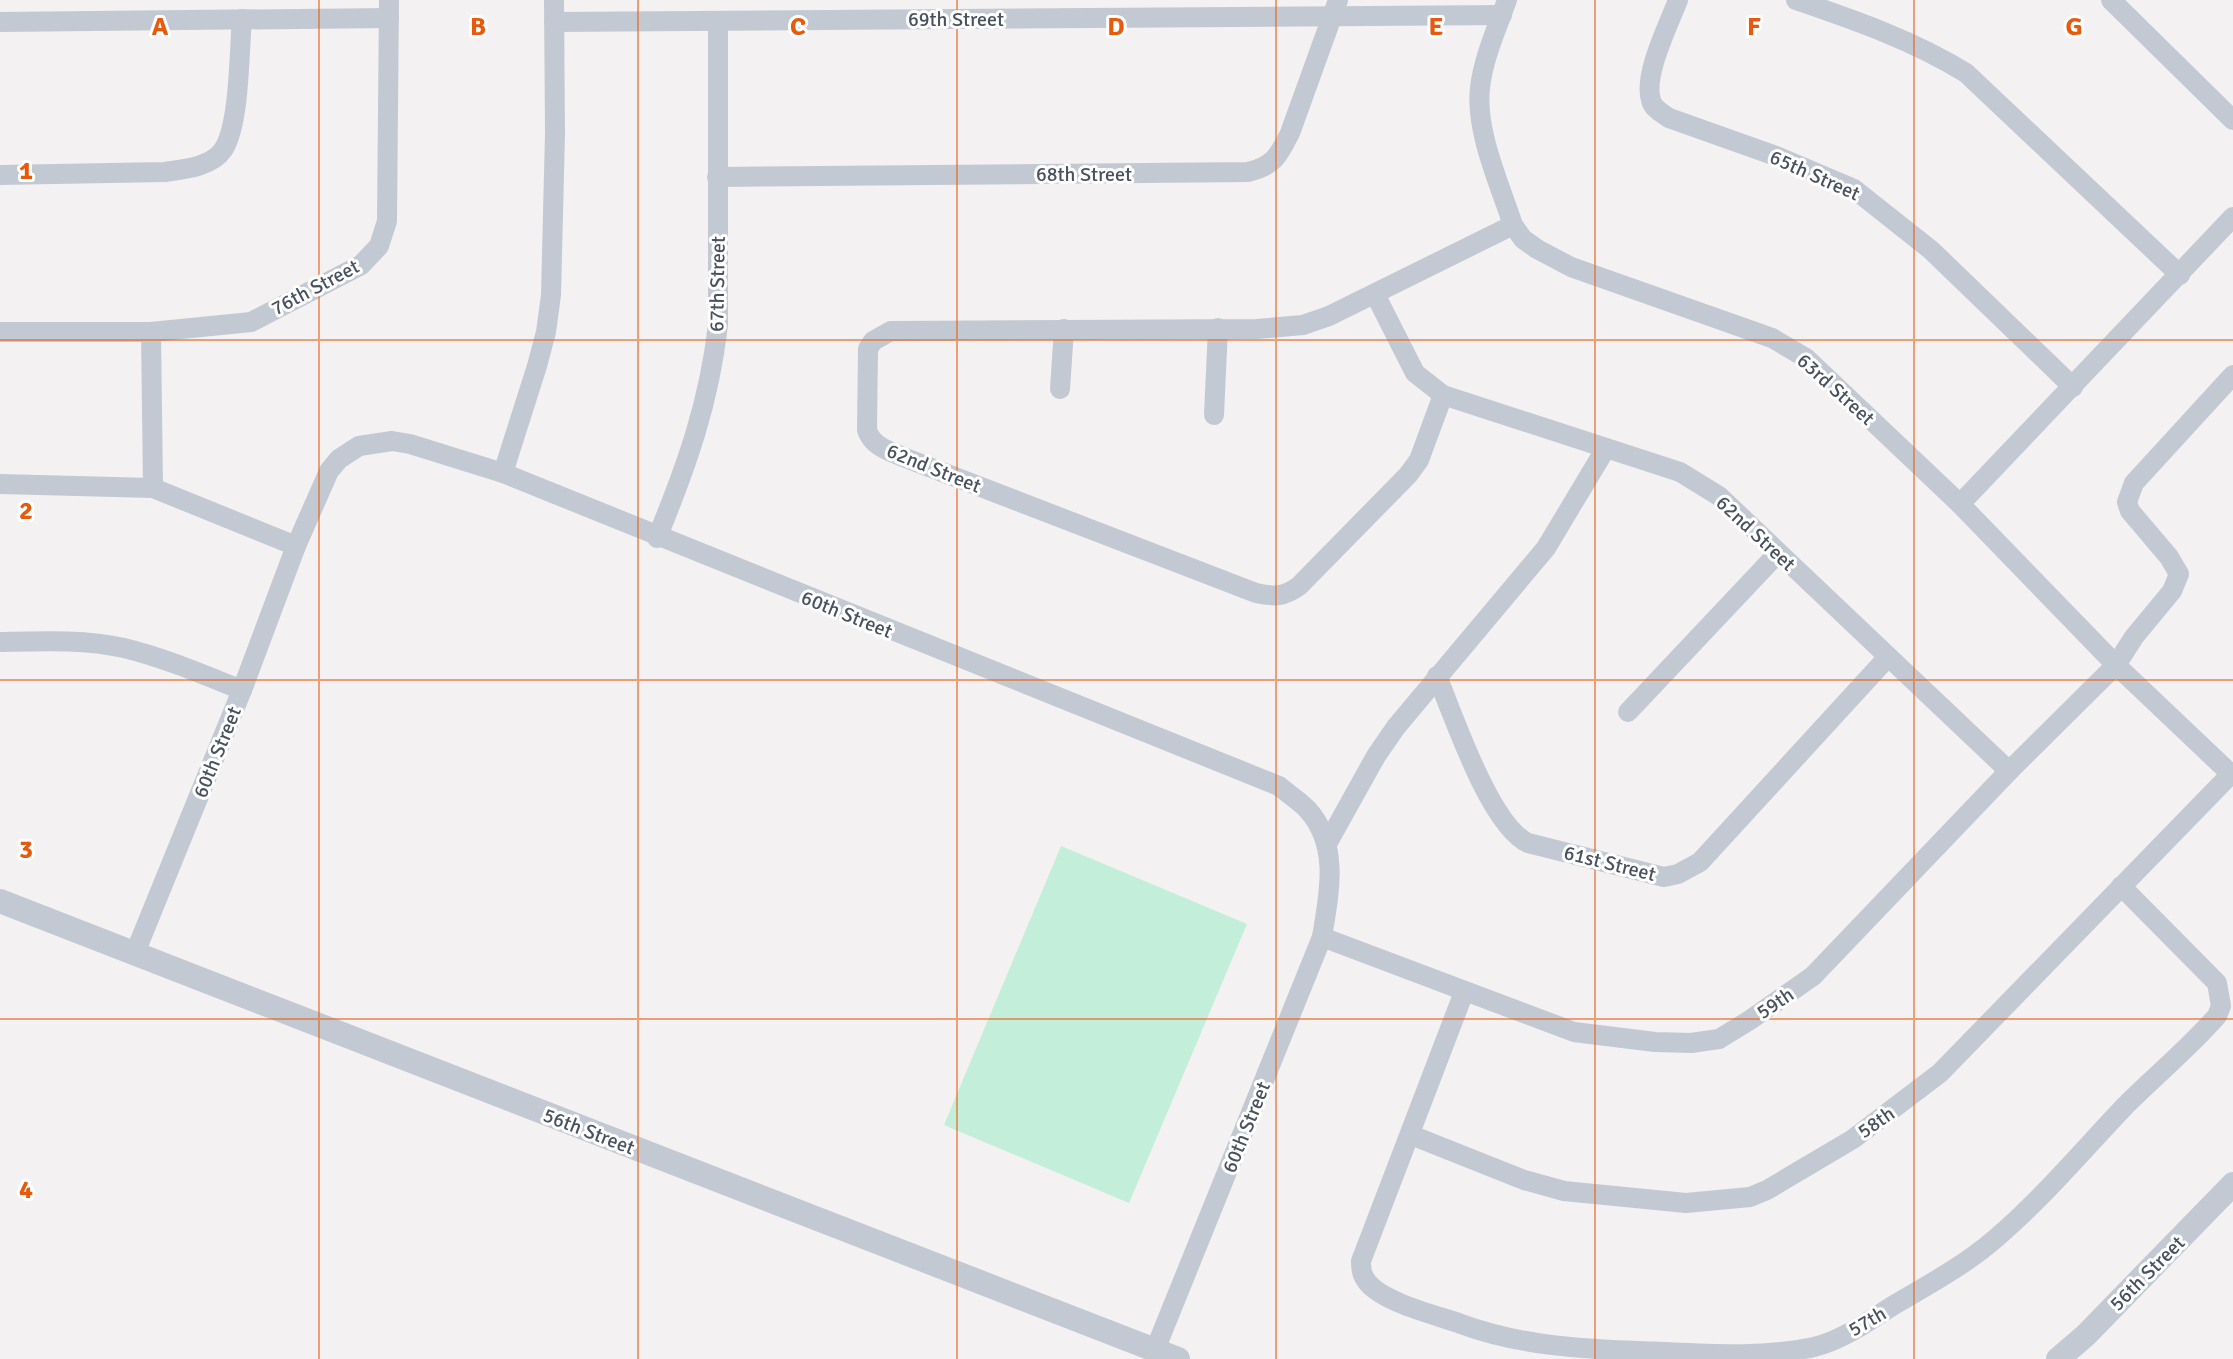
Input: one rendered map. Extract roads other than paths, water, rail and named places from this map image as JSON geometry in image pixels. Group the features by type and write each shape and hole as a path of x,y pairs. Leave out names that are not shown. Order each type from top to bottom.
{"street":[{"path":"503,473 537,366 551,295 554,0"},
{"name":"65th Street","path":"1678,0 1654,66 1650,88 1651,101 1656,109 1669,118 1776,156 1854,189 1931,250 2073,387"},
{"path":"1796,0 1895,36 1938,55 1966,73 2180,275"},
{"path":"2111,0 2233,120"},
{"path":"1504,7 1480,86 1479,103 1481,122 1513,225"},
{"name":"69th Street","path":"554,22 1504,7"},
{"name":"68th Street","path":"717,177 1248,172 1266,168 1280,153 1290,133 1335,8"},
{"path":"0,22 242,19 389,9"},
{"name":"76th Street","path":"0,332 151,332 251,322 361,265 379,246 387,221 389,9"},
{"path":"0,175 165,172 188,169 211,160 222,151 234,119 242,19"},
{"name":"67th Street","path":"657,538 700,423 713,373 718,325 718,21"},
{"path":"1960,504 2233,217"},
{"name":"62nd Street","path":"1443,395 1419,460 1408,475 1299,586 1288,594 1267,595 883,448 868,436 868,349 880,336 891,331 1257,329 1303,325 1329,316 1513,225"},
{"name":"63rd Street","path":"1513,225 1523,239 1571,267 1747,328 1806,358 1960,504 2116,665 2232,775"},
{"name":"62nd Street","path":"1375,294 1415,373 1443,395 1680,472 1719,496 2009,771"},
{"path":"1214,415 1218,328"},
{"path":"1060,389 1064,329"},
{"path":"151,332 153,488"},
{"name":"59th","path":"1322,937 1464,992 1593,1037 1691,1043 1719,1039 1750,1020 1813,976 2009,771 2116,665 2134,637 2172,591 2179,574 2130,511 2127,502 2129,493 2143,473 2233,375"},
{"name":"60th Street","path":"135,953 242,690 296,546 323,481 339,459 359,446 392,441 503,473 657,538 1279,786 1309,811 1327,844 1332,881 1322,937 1167,1354"},
{"path":"1327,844 1376,756 1437,676 1546,548 1606,448"},
{"path":"0,484 153,488 296,546"},
{"path":"1628,712 1778,553"},
{"path":"0,642 58,640 124,648 242,690"},
{"name":"61st Street","path":"1437,676 1466,747 1499,814 1518,838 1664,877 1678,874 1700,862 1887,658"},
{"name":"58th","path":"1411,1135 1524,1180 1564,1191 1686,1203 1750,1197 1791,1177 1853,1139 1923,1088 2232,775"},
{"name":"57th","path":"1464,992 1361,1261 1361,1273 1377,1291 1483,1332 1533,1342 1676,1352 1768,1353 1816,1347 1864,1324 1941,1277 1993,1240 2033,1204 2128,1103 2217,1016 2221,1006 2217,983 2121,886"},
{"name":"56th Street","path":"0,901 1167,1354"},
{"name":"56th Street","path":"2058,1359 2086,1335 2233,1184"}]}
